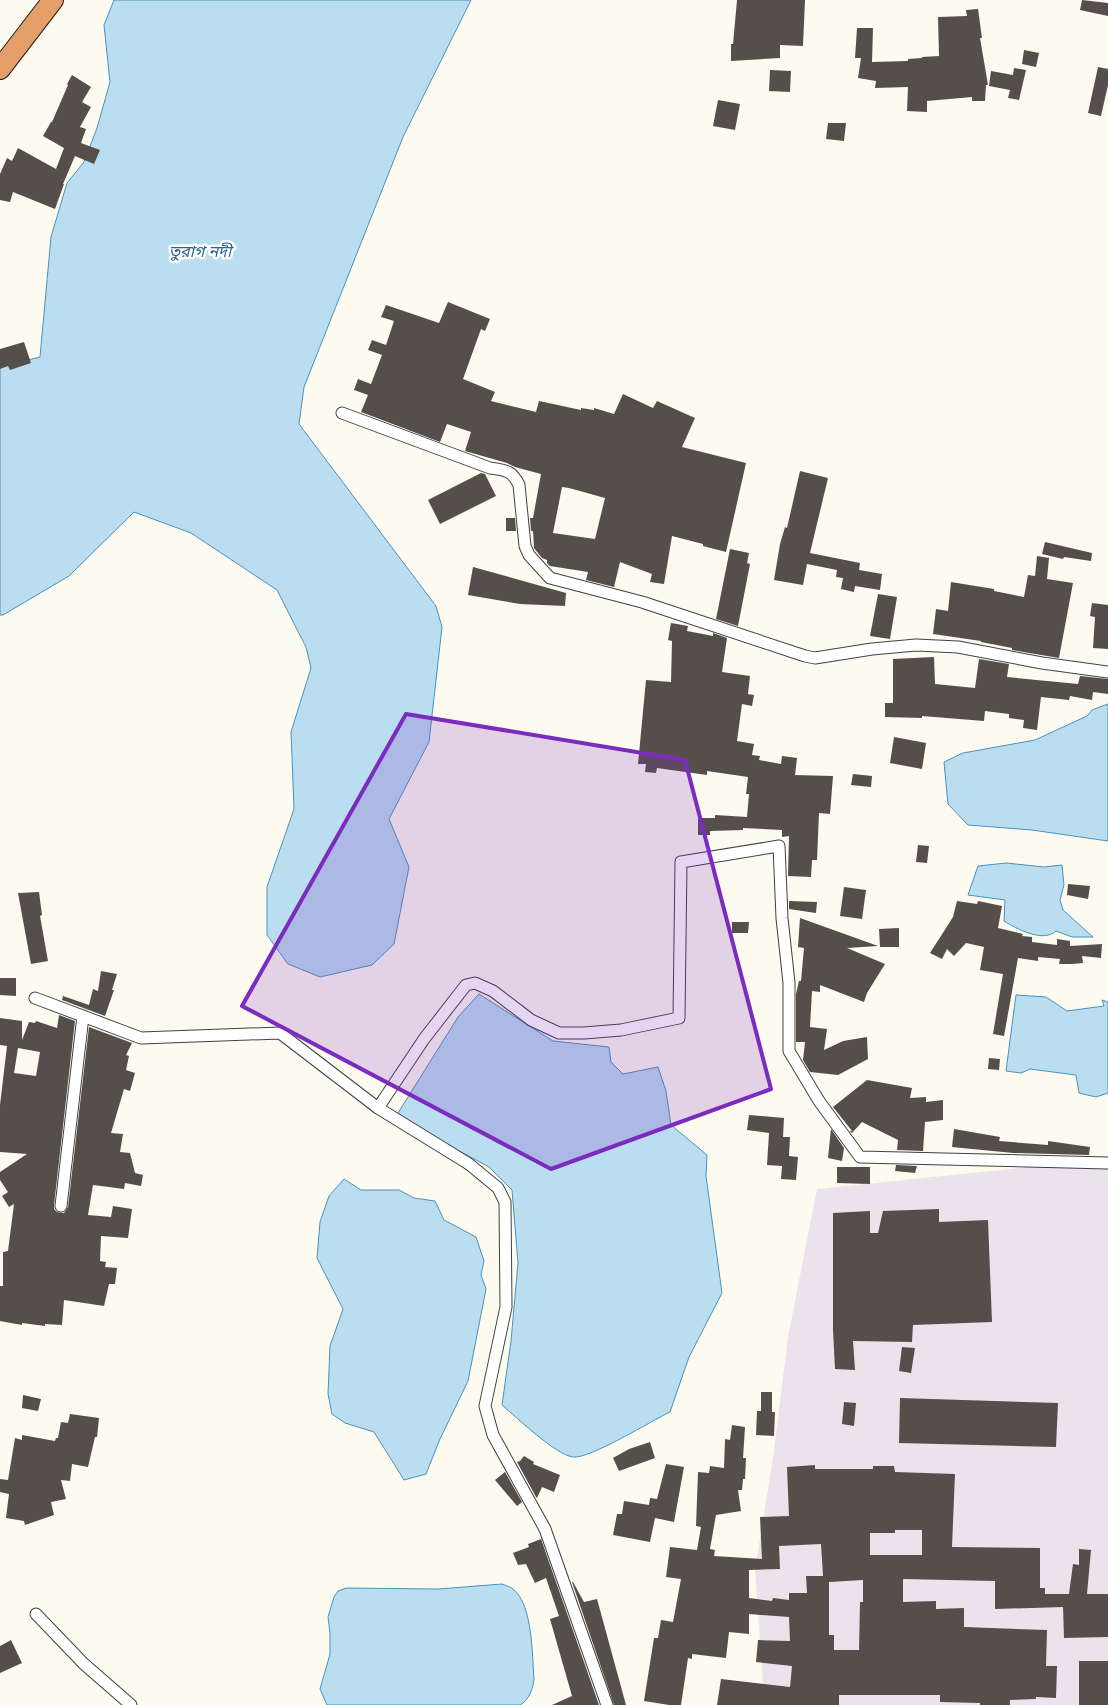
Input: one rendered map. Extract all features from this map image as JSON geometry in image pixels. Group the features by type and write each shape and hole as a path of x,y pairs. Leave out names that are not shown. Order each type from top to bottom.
{"highway":[{"path":"0,69 53,0"}],"street":[{"path":"342,413 490,468 508,471 516,478 519,485 525,546 529,556 550,578 642,602 815,658 872,649 916,645 958,647 1042,663 1108,672"},
{"path":"378,1108 424,1039 466,985 474,983 493,991 531,1020 559,1033 584,1034 621,1030 679,1018 681,862 778,846 788,983 789,1051 819,1101 860,1157 1108,1164"},
{"path":"35,998 141,1038 280,1033 378,1108 469,1164 498,1188 505,1202 506,1307 485,1406 493,1435 545,1529 607,1705"},
{"path":"61,1206 82,1016"},
{"path":"36,1614 84,1664 131,1705"}],"highlighted area":[{"path":"406,714 685,760 771,1089 551,1169 242,1006"}],"shaded area":[{"path":"1108,1159 1108,1705 761,1705 763,1684 755,1570 773,1458 788,1337 817,1189"}],"water":[{"name":"তুরাগ নদী","path":"114,0 471,0 403,137 304,387 299,424 436,606 442,627 429,742 389,819 409,867 394,944 372,965 320,977 288,964 267,935 267,887 294,809 291,732 311,668 306,647 277,590 191,533 134,512 69,576 0,615 0,367 40,357 51,237 67,183 84,162 97,128 110,82 104,25"},
{"path":"1108,704 1108,841 1032,830 968,825 948,804 944,762 963,753 1035,740 1087,716 1092,710"},
{"path":"1006,863 1044,867 1062,865 1064,885 1060,900 1063,910 1093,937 1072,937 1056,931 1044,936 1030,934 1004,921 1005,900 968,895 978,866"},
{"path":"479,994 553,1041 609,1047 611,1062 623,1074 658,1067 666,1091 671,1125 707,1155 706,1176 722,1293 689,1357 670,1412 606,1446 581,1456 573,1457 557,1450 536,1435 502,1405 511,1341 518,1263 512,1190 489,1167 426,1133 398,1113 458,1017"},
{"path":"1016,995 1046,997 1067,1011 1104,1006 1102,1000 1108,1002 1108,1093 1096,1097 1079,1093 1076,1075 1030,1069 1021,1073 1006,1071"},
{"path":"344,1179 361,1190 399,1190 414,1198 435,1201 444,1220 476,1237 484,1261 481,1275 486,1289 468,1381 440,1439 426,1474 404,1480 374,1432 345,1423 332,1414 328,1394 330,1346 343,1309 317,1258 320,1222 329,1196"},
{"path":"502,1584 513,1589 520,1596 528,1618 534,1679 530,1694 523,1703 520,1705 327,1705 320,1689 330,1654 328,1617 334,1597 338,1591 346,1588 439,1589"}],"building":[{"path":"737,0 805,0 803,46 780,45 780,58 731,61 731,44 733,44"},
{"path":"1082,0 1108,3 1108,16 1080,10"},
{"path":"978,9 982,38 980,38 988,85 986,85 985,101 972,101 972,97 927,101 927,112 907,111 908,87 875,88 876,81 858,78 861,58 855,58 857,28 873,28 872,62 908,61 908,59 939,56 938,17 967,16 966,10"},
{"path":"1024,50 1039,53 1036,67 1022,64"},
{"path":"1098,67 1108,69 1108,85 1101,116 1088,113"},
{"path":"1014,68 1026,70 1019,100 1008,98 1010,90 989,86 991,71 1013,75"},
{"path":"770,70 791,71 790,92 769,91"},
{"path":"72,75 91,87 82,102 91,107 80,127 86,129 81,143 100,150 94,164 75,156 55,209 13,192 10,202 0,200 0,174 7,158 12,161 18,148 56,169 64,148 43,136 52,122"},
{"path":"718,100 740,104 735,130 713,126"},
{"path":"828,123 846,123 844,141 826,139"},
{"path":"448,302 490,319 485,331 481,329 463,379 495,392 491,401 536,412 539,401 581,410 581,408 594,410 594,408 614,414 623,394 653,408 657,401 695,418 682,447 746,463 726,552 672,536 664,584 650,582 652,574 620,562 614,587 586,580 588,572 550,566 547,560 542,558 534,548 533,531 531,531 530,518 533,518 541,474 465,451 471,432 447,424 440,442 361,412 368,395 354,390 358,379 371,384 382,355 368,350 372,340 386,345 394,321 381,317 386,305 439,323","holes":["562,487 605,498 595,539 553,533"]},
{"path":"24,342 31,363 10,370 8,366 0,369 0,349"},
{"path":"800,471 828,478 810,553 860,563 859,570 882,574 880,590 855,586 854,592 841,589 843,578 836,577 837,570 807,564 803,585 774,580 780,544 785,527 787,528"},
{"path":"481,473 485,474 496,496 440,524 428,500"},
{"path":"506,518 515,518 516,531 506,531"},
{"path":"1045,542 1092,553 1091,561 1064,557 1063,559 1042,554"},
{"path":"730,549 749,553 747,563 750,564 738,626 716,619"},
{"path":"1037,556 1049,558 1047,579 1073,583 1059,658 1012,650 1012,648 981,641 933,634 936,609 948,611 951,582 994,589 994,591 1024,597 1028,575 1035,576"},
{"path":"473,567 566,593 565,606 520,604 468,595"},
{"path":"878,594 897,597 890,639 870,636"},
{"path":"1092,603 1108,605 1108,649 1093,648 1095,617 1090,616"},
{"path":"671,623 688,626 687,631 713,636 713,633 727,638 722,672 750,676 748,694 754,695 752,706 742,704 737,741 754,744 752,755 760,756 759,760 781,764 782,756 797,758 795,775 833,776 830,814 819,813 817,860 812,860 811,877 788,876 789,836 782,837 782,830 743,828 743,830 710,831 710,835 698,835 698,818 715,818 715,815 747,817 749,794 746,794 748,777 707,771 707,775 657,768 656,773 645,772 646,764 638,764 646,680 671,682 672,641 668,640"},
{"path":"934,657 935,684 975,688 979,659 1009,664 1007,677 1078,684 1080,676 1108,679 1108,694 1093,692 1092,700 1070,696 1069,700 1041,697 1037,730 1023,728 1024,720 1009,718 1009,714 985,711 984,721 922,716 922,718 885,717 885,703 893,703 893,659"},
{"path":"894,737 926,743 922,769 890,763"},
{"path":"853,774 872,776 871,787 851,785"},
{"path":"918,845 929,846 927,863 916,862"},
{"path":"1068,884 1090,886 1088,899 1067,895"},
{"path":"844,887 866,890 862,919 840,916"},
{"path":"39,892 42,915 40,916 48,961 31,964 18,893"},
{"path":"789,901 817,902 816,913 789,909"},
{"path":"957,901 977,904 978,901 1002,906 998,928 1023,934 1022,936 1032,937 1032,942 1057,945 1057,939 1070,941 1070,946 1102,944 1101,958 1082,956 1083,963 1059,964 1060,959 1038,957 1038,961 1018,958 1004,1036 993,1034 1003,974 980,970 984,947 966,943 954,956 947,949 942,959 930,953 953,917"},
{"path":"800,918 878,946 847,948 885,964 867,993 864,1002 820,985 820,992 812,991 810,1027 827,1029 824,1050 843,1041 867,1037 868,1059 838,1075 810,1072 803,1060 805,1042 796,1042 796,994 799,981 801,981 804,948 798,947"},
{"path":"732,922 749,922 748,933 732,933"},
{"path":"899,928 899,947 880,947 879,929"},
{"path":"101,971 117,974 112,990 114,990 105,1016 62,1000 63,996 89,1005 93,989 98,991"},
{"path":"0,978 16,978 16,996 0,995"},
{"path":"59,1015 75,1021 54,1209 57,1212 64,1213 68,1207 89,1027 132,1043 126,1055 129,1056 126,1070 135,1073 130,1091 124,1089 111,1133 123,1134 120,1152 130,1153 135,1173 143,1175 141,1186 125,1183 124,1189 93,1185 88,1215 111,1217 113,1206 132,1209 128,1238 101,1236 100,1261 106,1262 105,1267 117,1268 115,1284 109,1284 104,1306 64,1300 62,1325 45,1324 45,1326 22,1323 22,1325 0,1321 0,1286 3,1286 3,1252 8,1251 14,1204 9,1207 2,1196 8,1192 0,1180 0,1172 27,1154 0,1152 0,1105 7,1046 0,1045 0,1018 22,1021 22,1040 29,1022 35,1023 36,1021 57,1028","holes":["18,1048 40,1052 36,1076 14,1073"]},
{"path":"989,1058 1000,1059 999,1070 988,1069"},
{"path":"867,1080 912,1088 910,1098 926,1097 926,1102 943,1100 943,1120 925,1122 923,1151 897,1150 898,1140 862,1122 852,1133 850,1131 852,1131 833,1107"},
{"path":"749,1115 784,1118 783,1137 790,1137 789,1156 798,1157 796,1180 781,1179 782,1166 767,1165 769,1133 747,1130"},
{"path":"831,1129 844,1148 842,1161 828,1158"},
{"path":"954,1129 1000,1137 999,1141 1048,1145 1048,1141 1090,1147 1089,1155 1013,1153 952,1147"},
{"path":"896,1165 917,1166 915,1173 895,1171"},
{"path":"837,1167 870,1167 870,1184 837,1183"},
{"path":"939,1209 939,1222 988,1220 992,1322 913,1325 912,1342 853,1341 855,1370 835,1369 833,1213 870,1211 870,1233 878,1233 883,1211"},
{"path":"902,1347 915,1348 911,1373 899,1371"},
{"path":"761,1392 772,1392 772,1412 775,1412 774,1436 756,1435 757,1411 761,1411"},
{"path":"23,1395 41,1399 38,1411 22,1408"},
{"path":"900,1398 1058,1403 1056,1447 899,1443"},
{"path":"844,1402 856,1403 854,1426 842,1424"},
{"path":"70,1414 99,1418 97,1437 95,1437 88,1467 72,1464 70,1481 61,1480 66,1499 51,1502 54,1515 25,1525 24,1521 6,1518 9,1494 0,1492 0,1479 8,1480 15,1438 22,1440 22,1435 55,1441 58,1438 61,1422 68,1423"},
{"path":"732,1425 745,1427 743,1458 746,1458 745,1479 743,1479 742,1490 738,1490 741,1511 716,1515 710,1549 715,1550 714,1556 762,1559 760,1517 789,1516 787,1467 815,1465 815,1469 873,1469 873,1466 894,1466 895,1472 955,1474 952,1547 1040,1548 1040,1588 1045,1588 1045,1594 1069,1594 1073,1564 1079,1565 1079,1549 1091,1550 1087,1594 1108,1594 1108,1637 1064,1638 1063,1607 995,1609 995,1581 903,1579 903,1602 936,1601 936,1609 964,1608 964,1627 1047,1630 1046,1666 1057,1666 1056,1698 1036,1697 1036,1699 1010,1700 1010,1705 980,1705 980,1703 940,1702 940,1695 839,1695 839,1705 717,1705 721,1679 790,1687 792,1666 756,1662 758,1640 790,1641 789,1617 749,1614 749,1634 729,1632 726,1658 692,1654 692,1659 688,1658 681,1705 644,1701 654,1638 658,1638 661,1620 673,1622 681,1579 666,1577 670,1547 697,1550 701,1527 696,1526 698,1472 709,1473 710,1466 724,1468 725,1439 730,1440","holes":["895,1530 922,1530 922,1555 870,1555 870,1533 895,1533","821,1544 823,1576 806,1576 807,1593 789,1593 789,1600 773,1598 772,1601 749,1598 749,1570 780,1569 779,1546","863,1580 863,1602 860,1602 859,1650 834,1650 834,1635 829,1635 829,1582"]},
{"path":"650,1442 655,1458 619,1471 613,1458 629,1449"},
{"path":"524,1456 534,1462 533,1464 560,1475 554,1492 542,1487 536,1497 517,1462"},
{"path":"666,1464 684,1467 674,1522 655,1518 650,1542 613,1535 617,1514 622,1514 624,1501 649,1505 650,1498 657,1499"},
{"path":"505,1472 522,1502 517,1506 495,1480"},
{"path":"541,1539 599,1705 552,1705 572,1696 550,1619 559,1616 546,1578 535,1583 526,1564 518,1565 513,1553 529,1547 528,1544"},
{"path":"572,1582 584,1602 597,1599 626,1705 614,1705"},
{"path":"11,1640 22,1663 0,1673 0,1646"},
{"path":"1079,1661 1108,1661 1108,1705 1079,1705"}]}
